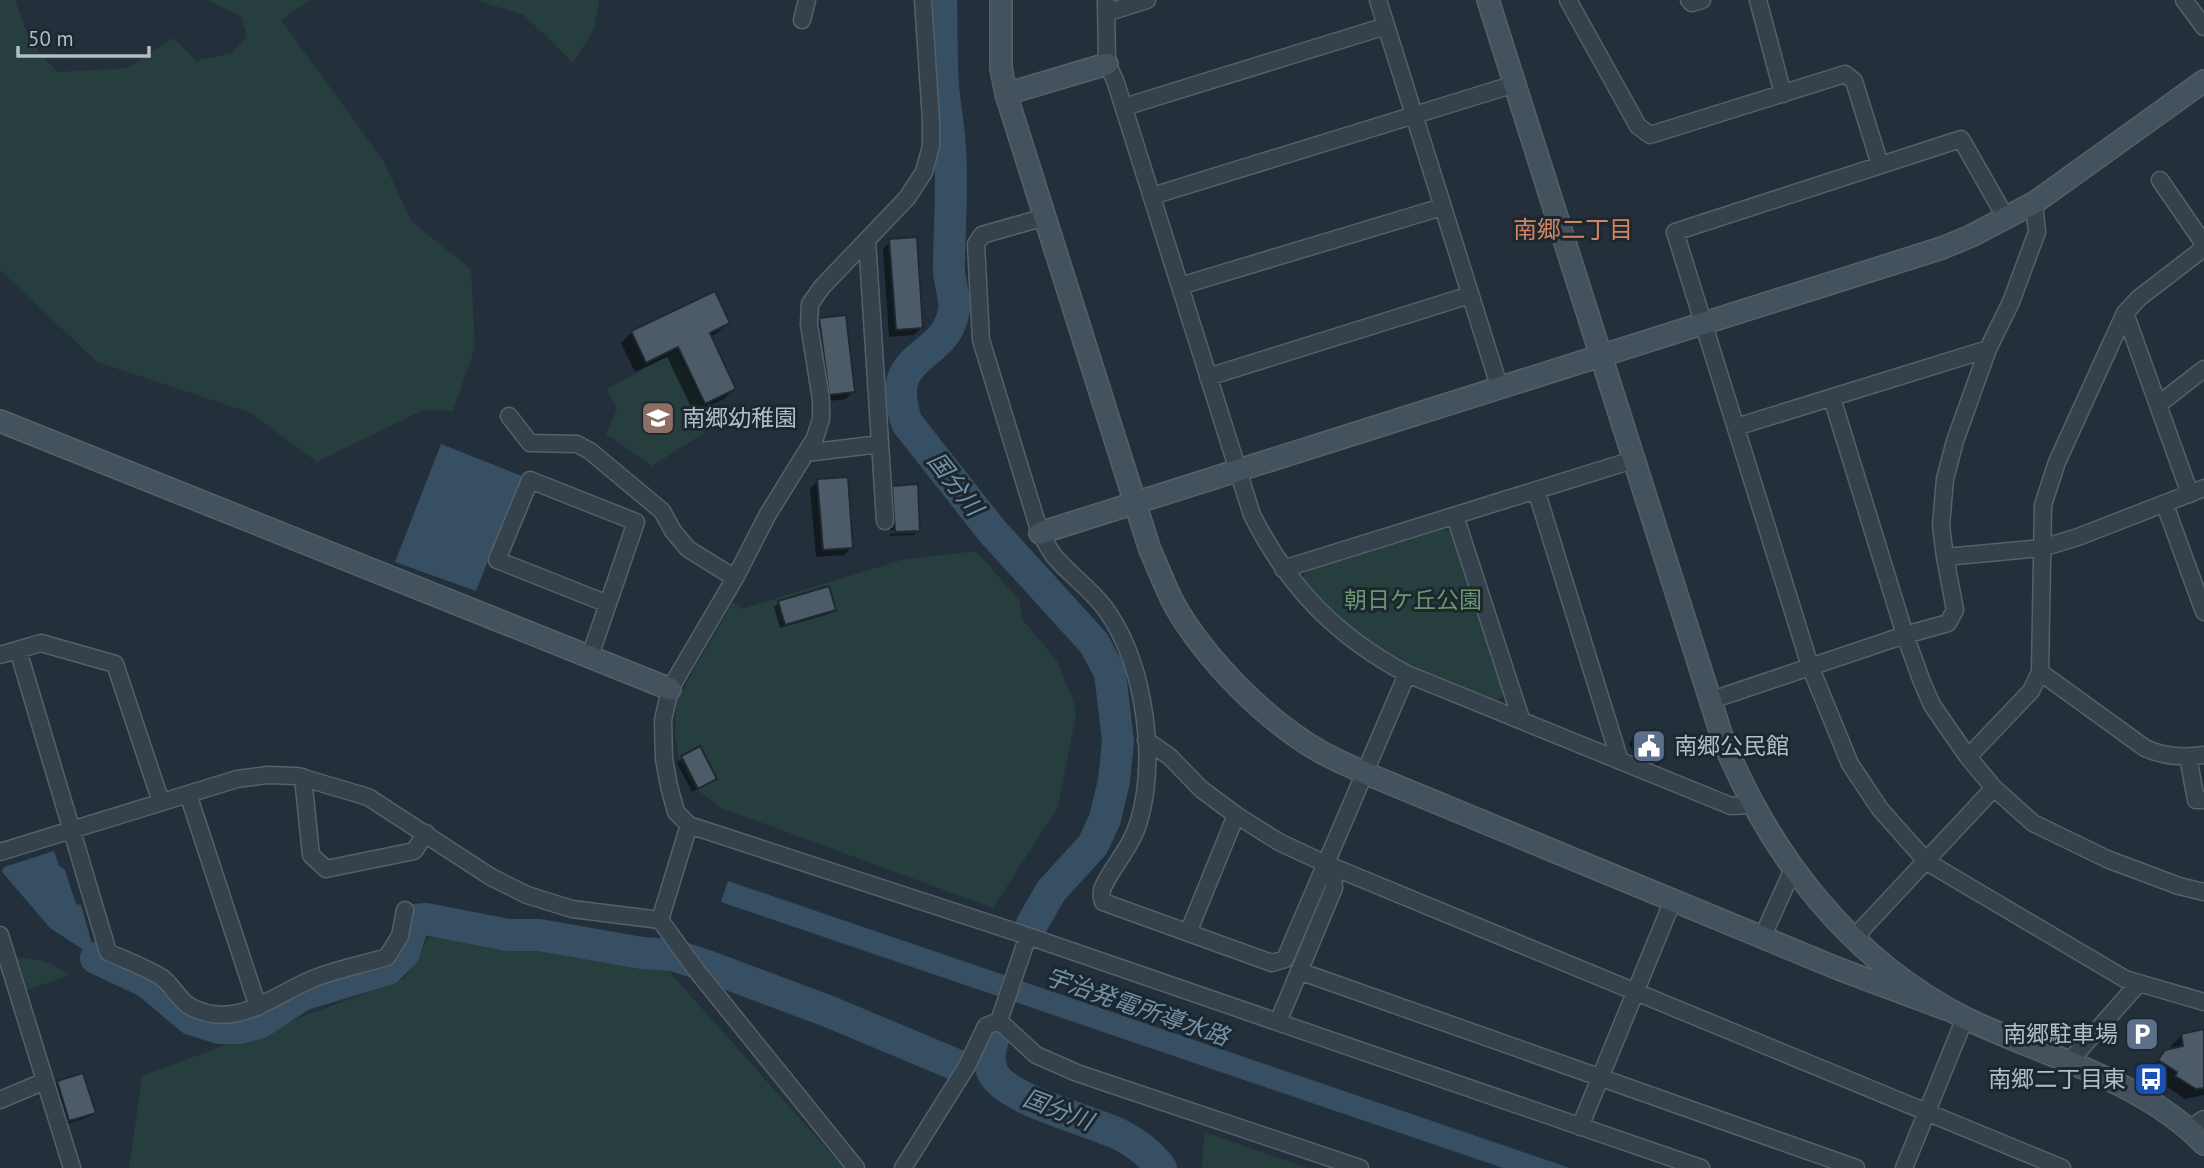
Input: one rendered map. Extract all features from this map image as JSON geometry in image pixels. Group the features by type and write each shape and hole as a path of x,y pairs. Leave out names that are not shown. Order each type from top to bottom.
{"street":[{"path":"802,20 807,0"},
{"path":"923,0 931,146 924,172 907,198 822,287 810,304 809,324 821,400 821,419 815,438 768,514 735,578 670,689 663,720 666,772 676,812 690,825 1028,936 1701,1168"},
{"path":"1000,0 1001,68 1006,94 1150,550 1174,604 1234,683 1284,727 1320,751 1365,772 2118,1083 2199,1130"},
{"path":"1147,0 1106,6 1107,64 1124,107 1252,515 1283,569 1318,610 1350,640 1374,657 1407,674 1731,806 1752,805"},
{"path":"1378,0 1500,389"},
{"path":"1488,0 1710,701 1723,740 1752,805 1793,869 1856,941 1884,965 1955,1014"},
{"path":"1569,0 1638,126 1650,135 1845,74 1854,81 1880,165"},
{"path":"1689,0 1692,3 1702,0"},
{"path":"1758,0 1783,94"},
{"path":"2184,0 2204,27"},
{"path":"1124,107 1386,26"},
{"path":"1006,94 1107,64"},
{"path":"1040,533 1942,248 2034,203 2204,81"},
{"path":"1152,196 1515,84"},
{"path":"2006,218 1961,139 1675,232 1810,666 1850,764 1880,809 1927,862 2125,979 2204,1002"},
{"path":"1968,757 2031,691 2040,672 2043,505 2057,462 2125,313 2139,298 2204,246 2160,180"},
{"path":"1710,701 1810,666 1948,623 1955,610 1941,526 1945,480 1955,441 1989,349 2011,302 2038,232 2034,203"},
{"path":"1180,286 1442,207"},
{"path":"1045,217 982,235 976,244 981,340 1040,533 1054,555 1109,613 1131,655 1142,704 1146,740 1145,787 1139,822 1124,856 1103,887 1103,902 1272,963 1285,959 1407,674"},
{"path":"867,240 885,521"},
{"path":"1208,377 1470,295"},
{"path":"1945,557 2042,548 2078,537 2197,491 2125,313"},
{"path":"1736,427 1989,349"},
{"path":"2160,404 2204,369"},
{"path":"1832,398 1905,635 1932,705 1968,757 1994,788 2033,823 2108,859 2179,886 2204,892"},
{"path":"509,416 530,443 576,444 590,451 662,511 673,531 688,549 735,578"},
{"path":"0,421 589,659 670,689"},
{"path":"806,453 880,444"},
{"path":"1283,569 1633,460"},
{"path":"589,659 608,604 636,522 530,480 498,561 608,604"},
{"path":"1536,491 1620,761"},
{"path":"2165,505 2204,612"},
{"path":"1455,516 1521,719"},
{"path":"0,655 41,643 115,664 160,802"},
{"path":"18,650 108,952 163,978 189,1006 209,1014 230,1016 250,1011 318,977 387,957 400,936 405,909"},
{"path":"2040,672 2145,748 2161,756 2196,756 2196,800 2204,800"},
{"path":"1146,740 1170,757 1201,789 1236,816 1279,842 1326,864 1926,1112 2022,1160 2062,1168"},
{"path":"0,852 237,779 267,775 303,777 368,797 491,877 527,895 572,909 660,920 697,971 856,1168"},
{"path":"303,777 311,855 326,869 414,851 426,833"},
{"path":"1839,970 1855,953 1856,941 1863,928 1994,788"},
{"path":"188,794 258,1007"},
{"path":"1188,933 1236,816"},
{"path":"660,920 690,825"},
{"path":"1278,1022 1334,888 1333,875 1326,864"},
{"path":"1762,938 1793,869"},
{"path":"1580,1127 1673,900"},
{"path":"0,935 7,984 45,1081 72,1168"},
{"path":"999,1021 1028,936"},
{"path":"1300,971 1856,1168"},
{"path":"2068,1063 2138,984"},
{"path":"1904,1168 1926,1112 1955,1014"},
{"path":"903,1168 967,1066 986,1026 999,1021"},
{"path":"999,1021 1036,1055 1077,1073 1360,1168"},
{"path":"0,1100 45,1081"}],"green space":[{"path":"0,0 15,0 30,41 57,72 128,68 173,38 196,61 232,53 247,36 241,16 206,0 310,0 281,20 383,160 411,221 471,269 475,348 453,411 423,410 317,462 251,413 97,362 0,270"},
{"path":"476,0 599,0 594,29 573,63 524,15"},
{"path":"677,351 710,421 704,433 652,466 606,434 617,409 607,389"},
{"name":"朝日ケ丘公園","path":"1444,529 1454,534 1505,693 1495,702 1396,660 1363,641 1301,584 1305,571"},
{"path":"976,551 1019,600 1023,620 1057,661 1073,699 1076,715 1058,807 993,908 721,808 694,787 680,763 675,736 676,701 733,602 742,609 901,560"},
{"path":"440,920 657,958 844,1168 129,1168 142,1076 404,979"},
{"path":"14,958 43,961 70,975 24,991"},
{"path":"1204,1132 1307,1168 1202,1168"}],"water":[{"path":"441,444 522,476 476,591 395,562"},
{"path":"54,851 59,866 65,870 76,904 81,905 96,958 50,928 2,872 4,867"},
{"name":"宇治発電所導水路","path":"728,881 1570,1168 1503,1168 721,902"}],"building":[{"path":"917,237 923,328 896,330 889,239"},
{"path":"715,291 730,323 710,333 736,389 705,404 678,347 646,363 631,331"},
{"path":"846,315 855,392 829,395 819,318"},
{"path":"848,477 853,548 823,550 817,479"},
{"path":"918,484 920,531 895,532 892,486"},
{"path":"829,586 836,610 785,625 778,601"},
{"name":"南郷公民館","path":"1655,729 1666,759 1651,765 1645,749 1639,751 1633,736"},
{"path":"700,746 717,779 698,789 681,756"},
{"path":"2204,1029 2204,1088 2196,1089 2175,1076 2177,1072 2158,1060 2165,1050 2183,1046 2181,1034"},
{"path":"83,1073 96,1113 69,1121 57,1081"}],"waterway":[{"name":"国分川","path":"941,0 943,86 951,165 949,272 954,310 949,327 940,340 908,369 902,382 901,399 907,423 992,531 1094,643 1110,673 1118,741 1114,781 1105,819 1093,845 1051,891 1032,924"},
{"path":"96,958 147,982 191,1019 219,1028 239,1028 259,1023 302,995 388,969 404,953 414,920 426,919 508,935 539,935 642,953 673,955 830,1012 959,1066"},
{"name":"国分川","path":"996,1031 990,1062 993,1073 1001,1083 1048,1108 1121,1135 1146,1152 1161,1168"}],"place":[{"name":"南郷幼稚園","path":"658,418"},
{"name":"南郷公民館","path":"1649,746"},
{"name":"南郷駐車場","path":"2142,1034"},
{"name":"南郷二丁目東","path":"2151,1079"}],"district":[{"name":"南郷二丁目","path":"1573,230"}]}
